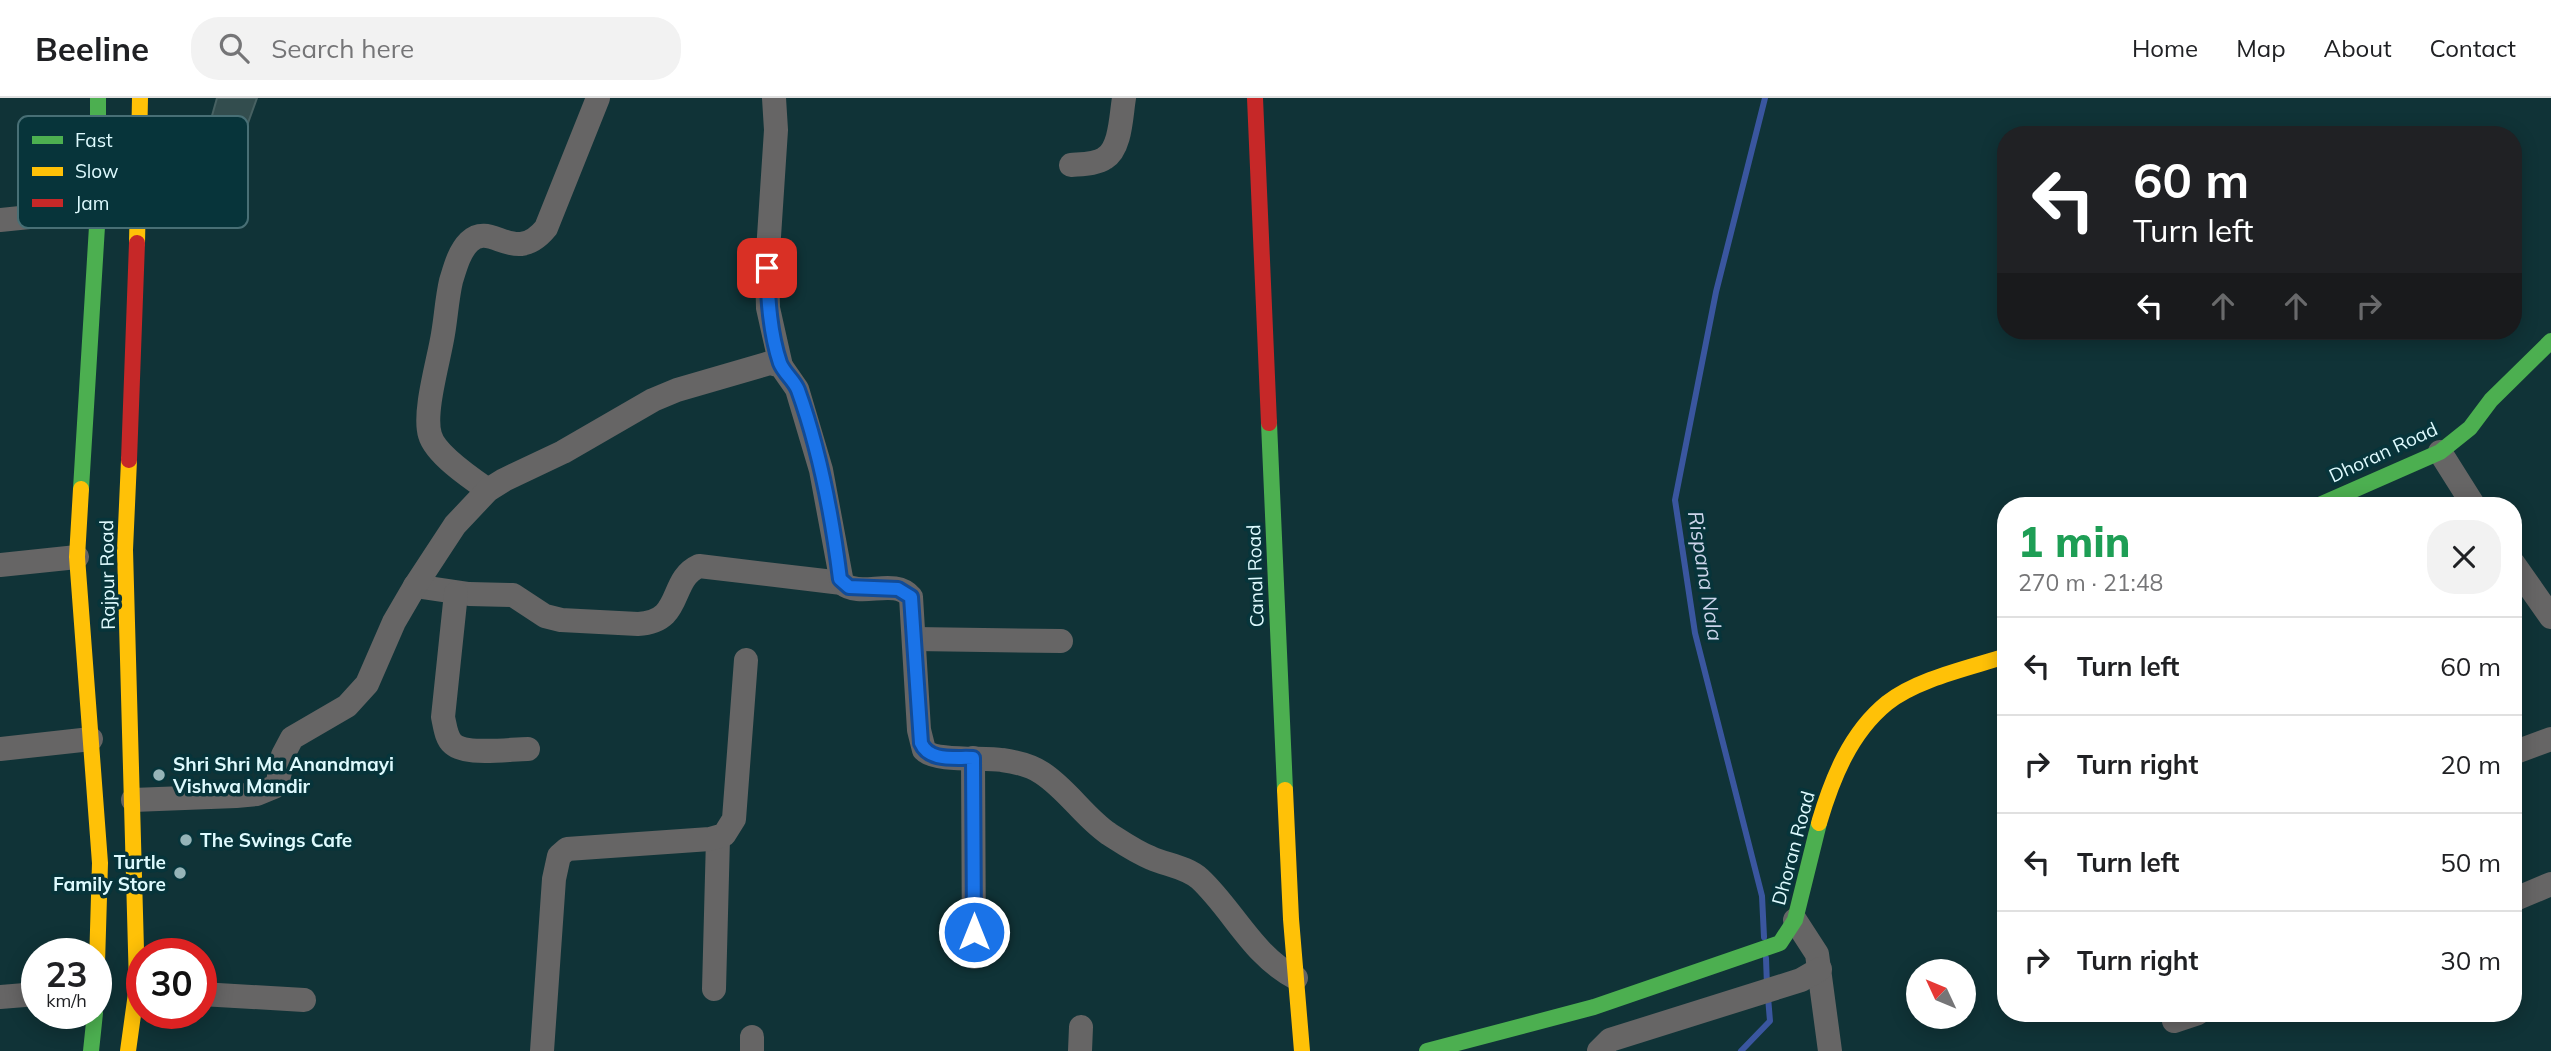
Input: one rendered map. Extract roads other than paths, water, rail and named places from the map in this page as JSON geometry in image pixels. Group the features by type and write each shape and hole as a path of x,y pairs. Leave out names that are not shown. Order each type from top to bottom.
{"street":[{"name":"Rajpur Road","path":"98,98 98,116"},
{"name":"Rajpur Road","path":"140,98 140,116"},
{"path":"488,491 447,458 433,443 429,432 431,398 450,284 462,251 477,237 484,235 509,243 531,243 546,228 598,98"},
{"path":"774,98 776,130 767,268 768,309 781,366 797,389 821,470 842,583"},
{"path":"1071,165 1100,161 1112,150 1124,98"},
{"name":"Canal Road","path":"1255,98 1290,919 1302,1051"},
{"path":"0,220 18,218"},
{"name":"Rajpur Road","path":"96,228 77,557 100,863 98,938"},
{"name":"Rajpur Road","path":"137,938 125,550 138,228"},
{"name":"Dhoran Road","path":"2338,497 2440,452 2470,428 2491,400 2551,341"},
{"path":"133,800 236,796 257,794 274,787 278,782 283,755 292,738 347,706 367,684 394,622 415,586 455,525 488,491 653,400 761,364 781,366"},
{"path":"2440,452 2468,497"},
{"path":"0,565 77,557"},
{"path":"415,586 456,593 513,594 540,613 561,620 638,624 647,624 663,618 692,569 699,566 842,583 849,587 898,589 908,593 913,605 919,730 924,750 934,756 1022,763 1042,773 1106,832 1141,853 1197,876 1226,907 1267,960 1296,978"},
{"path":"2522,576 2551,617"},
{"path":"456,593 443,717 447,735 454,745 462,748 528,749"},
{"path":"915,639 1061,640"},
{"name":"Dhoran Road","path":"1427,1051 1594,1007 1780,943 1795,920 1816,827 1833,782 1870,721 1888,703 1908,691 1997,659"},
{"path":"542,1051 554,879 559,856 568,849 718,838 730,828 734,819 746,660"},
{"path":"0,749 92,739"},
{"path":"2522,748 2551,739"},
{"path":"973,758 974,957"},
{"path":"714,989 718,838"},
{"path":"2522,896 2551,884"},
{"path":"1795,920 1811,942 1810,974 1830,1051"},
{"path":"1605,1045 1810,974"},
{"path":"0,997 21,995"},
{"path":"217,995 304,1000"},
{"path":"91,1051 93,1029"},
{"name":"Rajpur Road","path":"128,1051 132,1029"}],"waterway":[{"name":"Rispana Nala","path":"1764,937 1762,896 1695,633 1675,500 1716,292 1765,98"},
{"name":"Rispana Nala","path":"1766,958 1767,986"},
{"name":"Rispana Nala","path":"1741,1051 1770,1021 1768,997"}],"place":[{"name":"Shri Shri Ma Anandmayi Vishwa Mandir","path":"159,775"},
{"name":"The Swings Cafe","path":"186,840"},
{"name":"Turtle Family Store","path":"180,873"}]}
